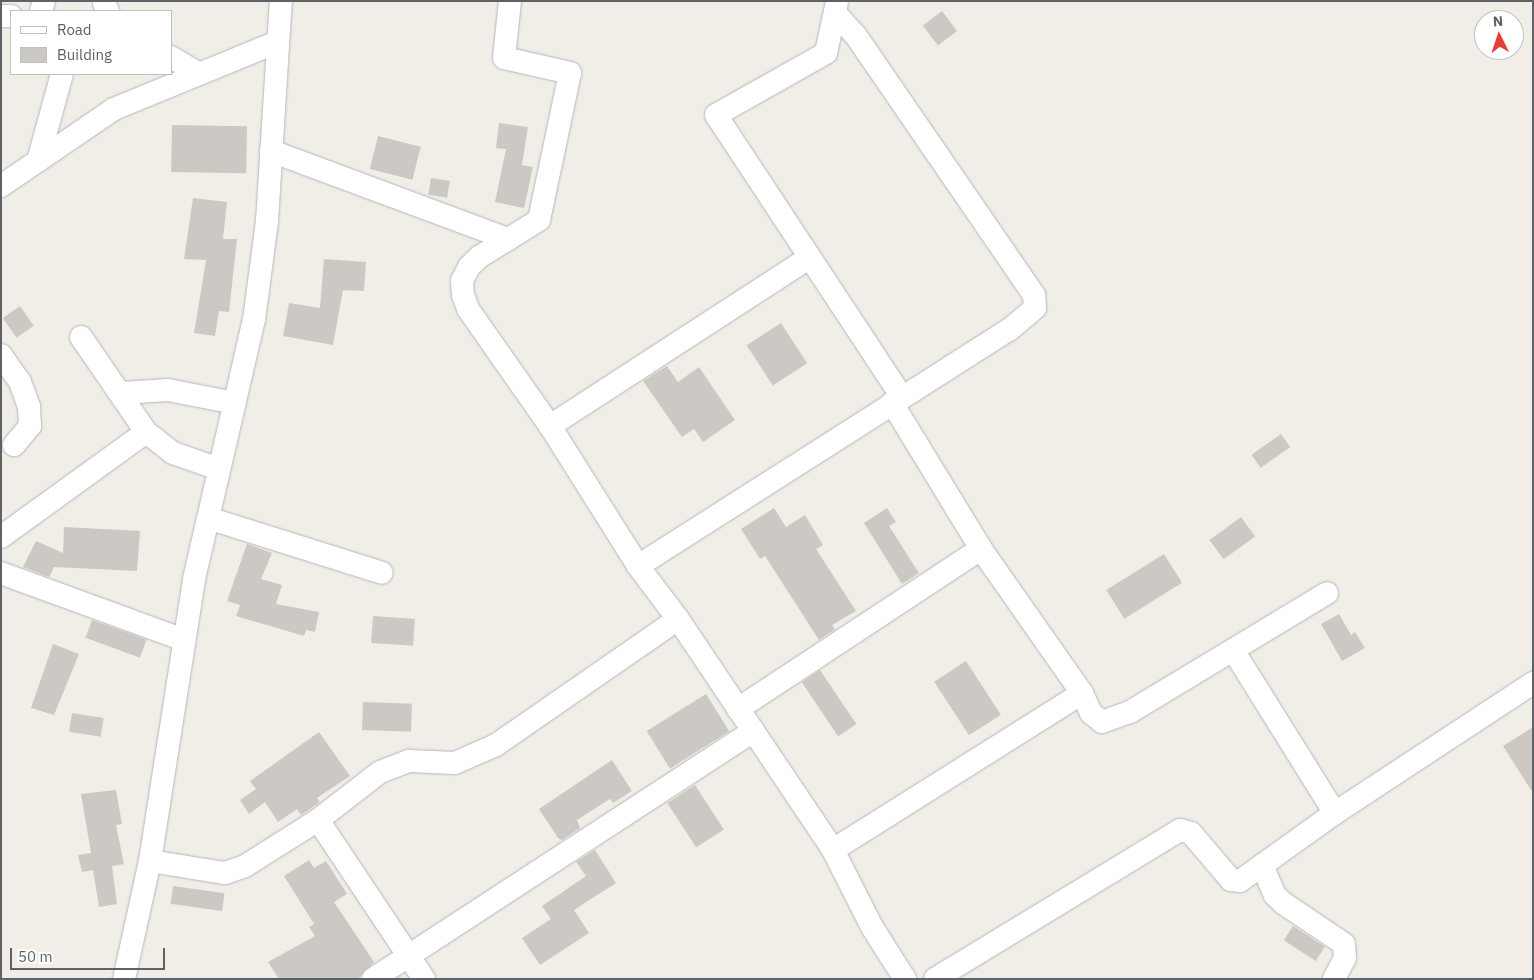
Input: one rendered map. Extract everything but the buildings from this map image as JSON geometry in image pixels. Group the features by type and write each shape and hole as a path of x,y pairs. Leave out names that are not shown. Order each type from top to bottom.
{"street":[{"path":"124,979 150,861 184,640 208,518 254,320 268,220 277,42 282,1"},
{"path":"510,1 504,58 570,73 540,220 508,239 469,267 462,281 463,295 468,308 550,426 638,566 678,619 833,850 872,927 906,979"},
{"path":"836,7 826,53 716,116 809,258 896,400 981,549 1082,693 1092,713 1102,722 1111,720 1327,594"},
{"path":"638,566 896,400 1009,330 1035,308 1034,295 836,7"},
{"path":"1,186 114,109 277,42"},
{"path":"172,58 198,73"},
{"path":"38,160 62,75"},
{"path":"271,151 508,239"},
{"path":"550,426 809,258"},
{"path":"81,337 146,432 173,453 220,470"},
{"path":"1,355 20,382 29,407 30,426 14,446"},
{"path":"120,393 168,390 235,403"},
{"path":"1,537 146,432"},
{"path":"208,518 382,572"},
{"path":"738,709 981,549"},
{"path":"1,573 184,640"},
{"path":"150,861 225,873 246,866 318,820 380,772 409,761 455,763 496,745 678,619"},
{"path":"1233,650 1335,814"},
{"path":"935,979 1180,830 1191,833 1231,880 1240,881 1335,814 1533,683"},
{"path":"833,850 1082,693"},
{"path":"373,979 753,731"},
{"path":"318,820 424,979"},
{"path":"1262,865 1275,895 1293,913 1339,938 1344,944 1345,958 1334,979"}]}
